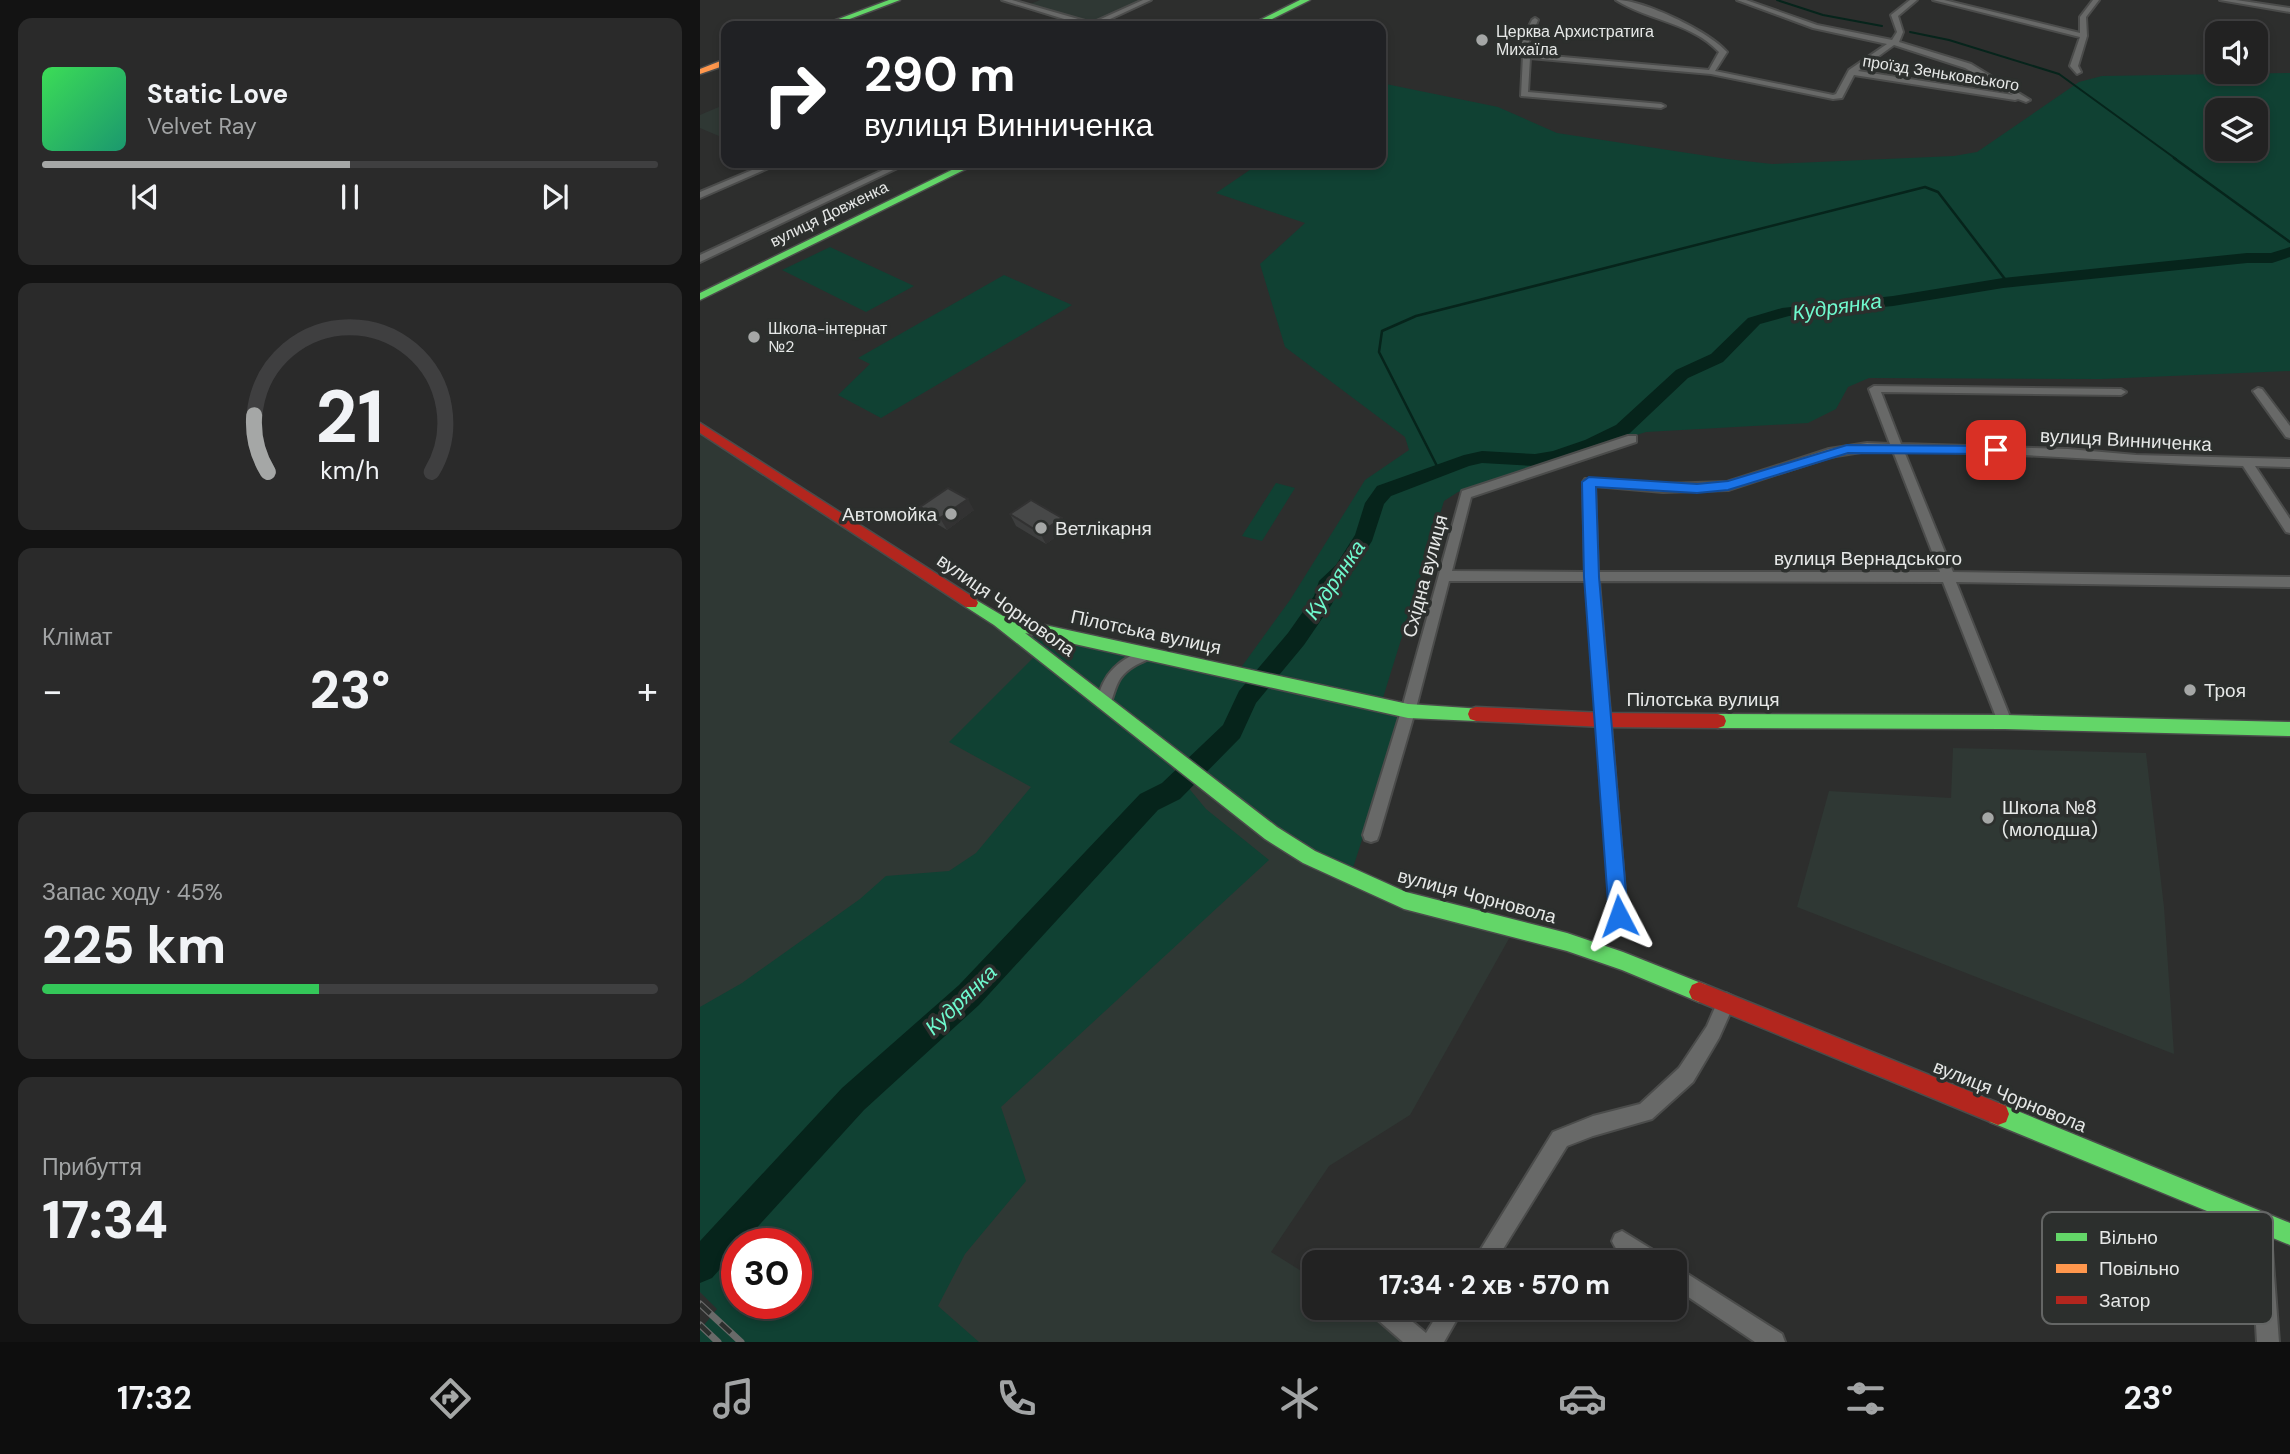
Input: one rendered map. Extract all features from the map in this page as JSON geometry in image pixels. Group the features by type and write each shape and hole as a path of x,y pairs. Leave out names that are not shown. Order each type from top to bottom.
{"street":[{"path":"838,21 896,0"},
{"path":"1005,0 1074,21"},
{"path":"1102,21 1148,0"},
{"path":"1262,21 1306,0"},
{"path":"1619,0 1704,35 1718,45 1723,52 1711,72"},
{"path":"1740,0 1815,27 1894,43"},
{"path":"1527,56 1711,72 1833,97 1839,96 1852,72 1894,43 1900,33 1894,15 1914,0"},
{"path":"1936,0 2084,36"},
{"path":"2077,72 2074,66 2084,36 2083,17 2096,0"},
{"path":"2223,0 2290,10"},
{"path":"1535,20 1522,49 1527,56 1524,94 1661,106"},
{"name":"проїзд Зеньковського","path":"1852,72 2026,100 1968,66 1894,43"},
{"path":"700,72 721,66"},
{"path":"700,195 764,168"},
{"path":"700,259 893,168"},
{"name":"вулиця Довженка","path":"700,296 963,168"},
{"path":"2005,722 1874,388 2121,392"},
{"path":"2258,391 2290,435"},
{"name":"вулиця Чорновола","path":"700,427 999,621 1271,833 1355,880 1404,901 1578,946 1726,1002 2236,1212"},
{"name":"Східна вулиця","path":"1371,835 1408,711 1466,494 1632,439"},
{"name":"вулиця Винниченка","path":"1592,577 1589,482 1663,488 1728,486 1847,449 2068,453 2136,459 2290,463"},
{"path":"2247,463 2290,529"},
{"name":"вулиця Вернадського","path":"1445,576 1949,577 2290,582"},
{"path":"1592,577 1619,916"},
{"name":"Пілотська вулиця","path":"999,621 1408,711 1604,720 2005,722 2290,729"},
{"path":"1104,702 1105,687 1115,673 1129,661 1148,654"},
{"path":"1491,1250 1560,1139 1593,1126 1645,1112 1686,1074 1713,1032 1726,1002"},
{"name":"вулиця Чорновола","path":"2273,1227 2290,1234"},
{"path":"1622,1241 1636,1250"},
{"path":"1687,1284 1774,1342"},
{"path":"1394,1320 1420,1342"},
{"path":"1432,1342 1446,1320"},
{"path":"2267,1324 2268,1342"}],"shaded area":[{"path":"1040,0 1141,0 1095,21 1084,21 1028,5"},
{"path":"721,106 721,137 700,128 700,115"},
{"path":"700,432 994,624 1267,838 1511,935 1410,1115 1329,1166 1271,1252 1302,1271 1302,1320 1380,1320 1413,1342 758,1342 731,1319 812,1319 812,1228 721,1228 721,1310 700,1292"},
{"path":"1953,748 2146,753 2164,907 2174,1054 1797,907 1829,791 1951,798"}],"green space":[{"path":"2268,73 2290,73 2290,371 2101,379 1869,378 1848,387 1836,409 1808,423 1646,432 1458,492 1444,501 1382,701 1240,669 1290,600 1365,480 1409,450 1405,437 1285,347 1260,264 1305,223 1216,193 1253,168 1386,168 1386,84 1498,107 1557,133 1727,159 1772,164 1954,156 1977,152 2079,82 2102,76 2205,74 2205,84 2268,84"},
{"path":"830,247 914,286 866,312 782,270"},
{"path":"1004,275 1072,305 881,418 838,395 870,364 858,358"},
{"path":"1276,483 1295,488 1262,541 1242,536"},
{"path":"1019,630 1133,655 1110,671 1099,692"},
{"path":"1035,656 1163,757 1206,809 1269,860 1001,1107 1026,1181 965,1254 938,1306 979,1342 700,1342 700,1330 717,1309 700,1292 700,1007 742,983 860,899 886,876 949,871 976,853 1031,787 949,742"},
{"path":"1147,658 1402,715 1352,871 1275,829 1110,700 1119,675"}],"building":[{"path":"948,488 968,499 940,518 920,507"},
{"path":"1031,500 1062,518 1040,533 1010,514"}],"waterway":[{"path":"1777,0 1823,15 1882,26"},
{"path":"1910,32 1949,40 2059,74 2176,159"},
{"path":"2174,158 2290,242"},
{"path":"1440,472 1379,352 1382,331 1416,316 1925,187 1938,192 2008,283"},
{"name":"Кудрянка","path":"700,1266 853,1099 969,995 1149,802 1171,791 1232,731 1247,698 1296,639 1324,598 1327,587 1343,570 1365,536 1375,503 1384,491 1464,461 1482,457 1535,460 1556,457 1592,444 1623,429 1682,374 1717,358 1754,321 1788,311 1893,301 2003,283 2247,258 2272,258 2290,252"}],"railway":[{"path":"700,1304 741,1342"},
{"path":"700,1325 718,1342"}],"traffic: fast":[{"path":"838,21 896,0"},
{"path":"1262,21 1306,0"},
{"path":"700,297 963,168"},
{"path":"971,603 999,621 1271,833 1309,857 1404,900 1567,942 1699,992"},
{"path":"1003,622 1408,711 1476,714"},
{"path":"1718,721 2005,722 2290,729"},
{"path":"1998,1114 2236,1212"},
{"path":"2273,1227 2290,1234"}],"traffic: slow":[{"path":"700,72 721,64"}],"traffic: jam":[{"path":"700,427 971,603"},
{"path":"1476,714 1604,720 1718,721"},
{"path":"1699,992 1998,1114"}],"place":[{"name":"Церква Архистратига Михаїла","path":"1482,40"},
{"name":"Школа-інтернат №2","path":"754,337"},
{"name":"Автомойка","path":"951,514"},
{"name":"Ветлікарня","path":"1041,528"},
{"name":"Троя","path":"2190,690"},
{"name":"Школа №8 (молодша)","path":"1988,818"}],"route":[{"path":"1619,916 1592,577 1589,482 1663,488 1728,486 1847,449 1867,447 1996,450"}]}
